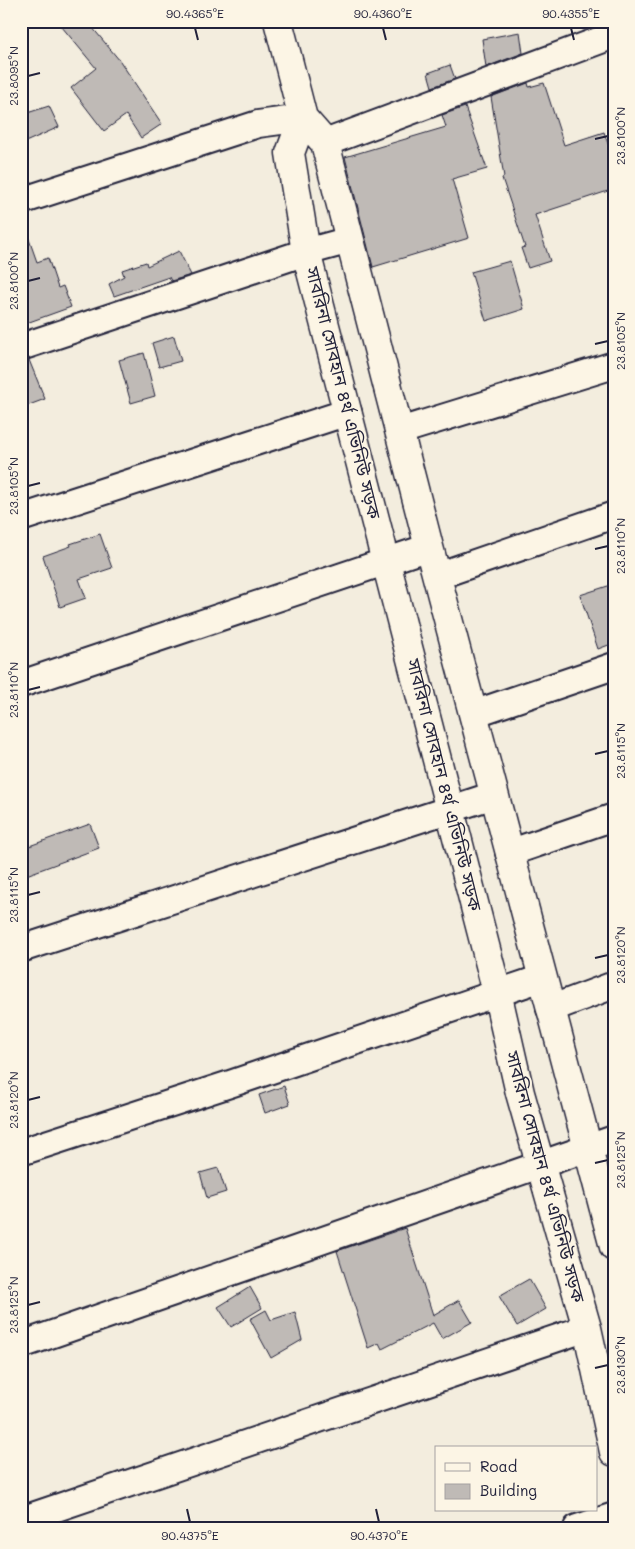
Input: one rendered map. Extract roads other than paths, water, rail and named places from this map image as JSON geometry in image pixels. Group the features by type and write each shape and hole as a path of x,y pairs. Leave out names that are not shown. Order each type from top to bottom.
{"street":[{"path":"278,21 303,118 325,142 509,853 614,1247"},
{"path":"325,142 614,35"},
{"path":"21,201 258,124 303,118"},
{"name":"সাবরিনা সোবহান ৪র্থ এভিনিউ সড়ক","path":"303,118 290,153 306,252 451,810 497,992 520,1093 587,1328 614,1452"},
{"path":"21,347 306,252 350,240"},
{"path":"400,431 614,365"},
{"path":"21,518 348,412"},
{"path":"437,576 614,515"},
{"path":"21,684 429,547"},
{"path":"473,714 614,666"},
{"path":"21,949 494,795"},
{"path":"509,853 614,817"},
{"path":"21,1152 230,1084 542,978"},
{"path":"550,1009 614,986"},
{"path":"21,1345 614,1139"},
{"path":"21,1520 587,1328"},
{"path":"577,1528 614,1516"}]}
